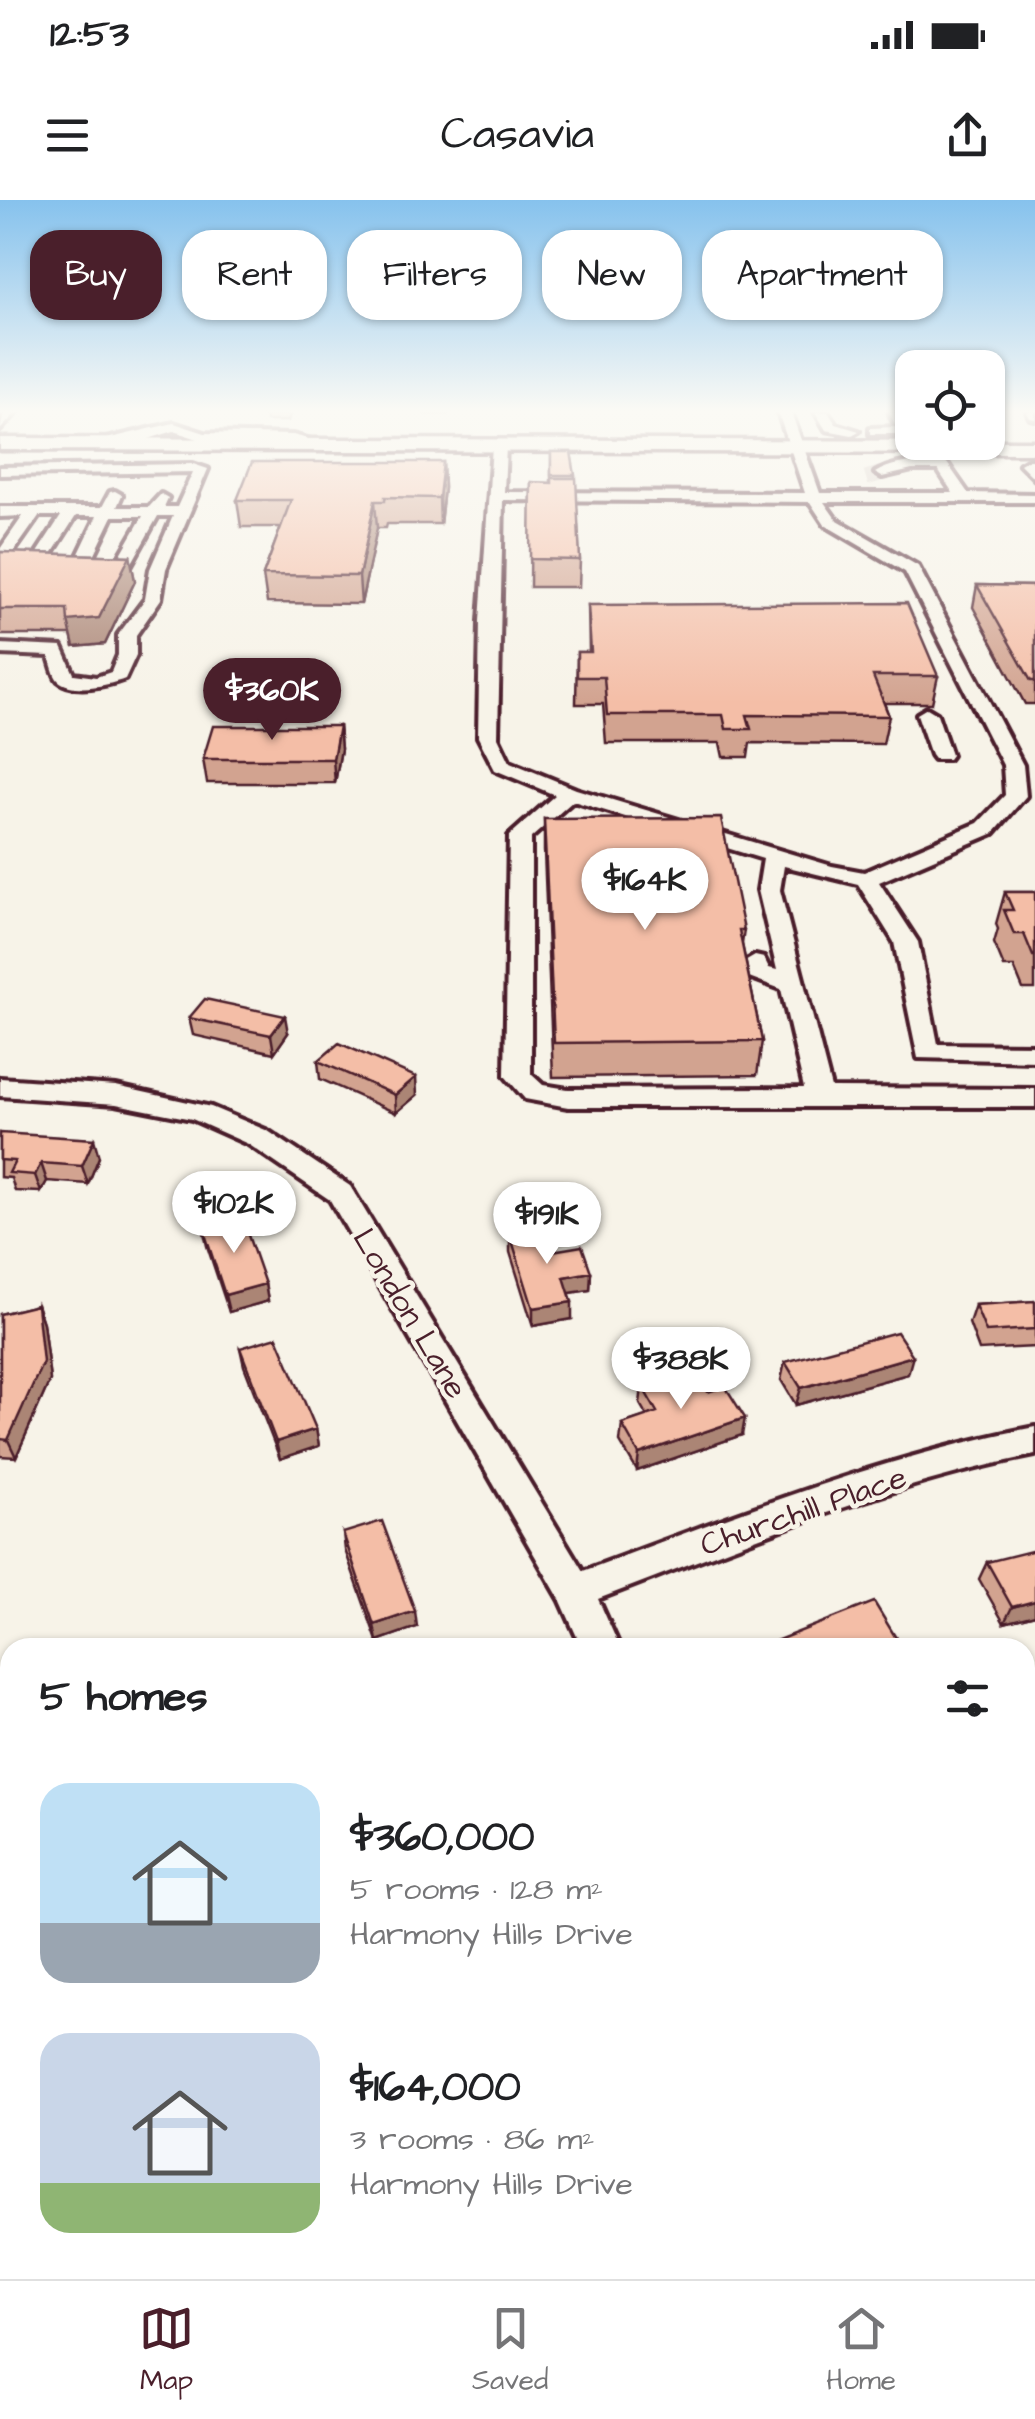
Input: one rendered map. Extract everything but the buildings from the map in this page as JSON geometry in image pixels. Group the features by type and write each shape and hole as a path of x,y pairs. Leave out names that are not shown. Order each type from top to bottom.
{"street":[{"path":"0,560 31,509"},
{"path":"36,568 67,509"},
{"path":"514,509 488,737 502,766 569,793 828,872 866,878 986,828 1016,796 1024,764 912,569 830,522 822,509"},
{"path":"0,649 56,651 66,678 96,683 119,675 127,655 126,636 153,599 158,569 183,511 108,510 80,568"},
{"path":"121,568 154,511"},
{"path":"0,568 158,569"},
{"path":"927,714 941,755"},
{"path":"569,793 520,836 518,1076 535,1093 568,1098 939,1094 1035,1098"},
{"path":"775,856 769,890 820,1096"},
{"path":"866,878 906,942 927,1055"},
{"path":"779,932 750,938 753,955 758,972 792,986"},
{"path":"939,1094 926,1085 920,1060 927,1055 1035,1053"},
{"name":"London Lane","path":"0,1087 108,1093 228,1122 288,1154 340,1193 575,1591 596,1638"},
{"name":"Churchill Place","path":"575,1591 879,1481 998,1447 1035,1441"}]}
